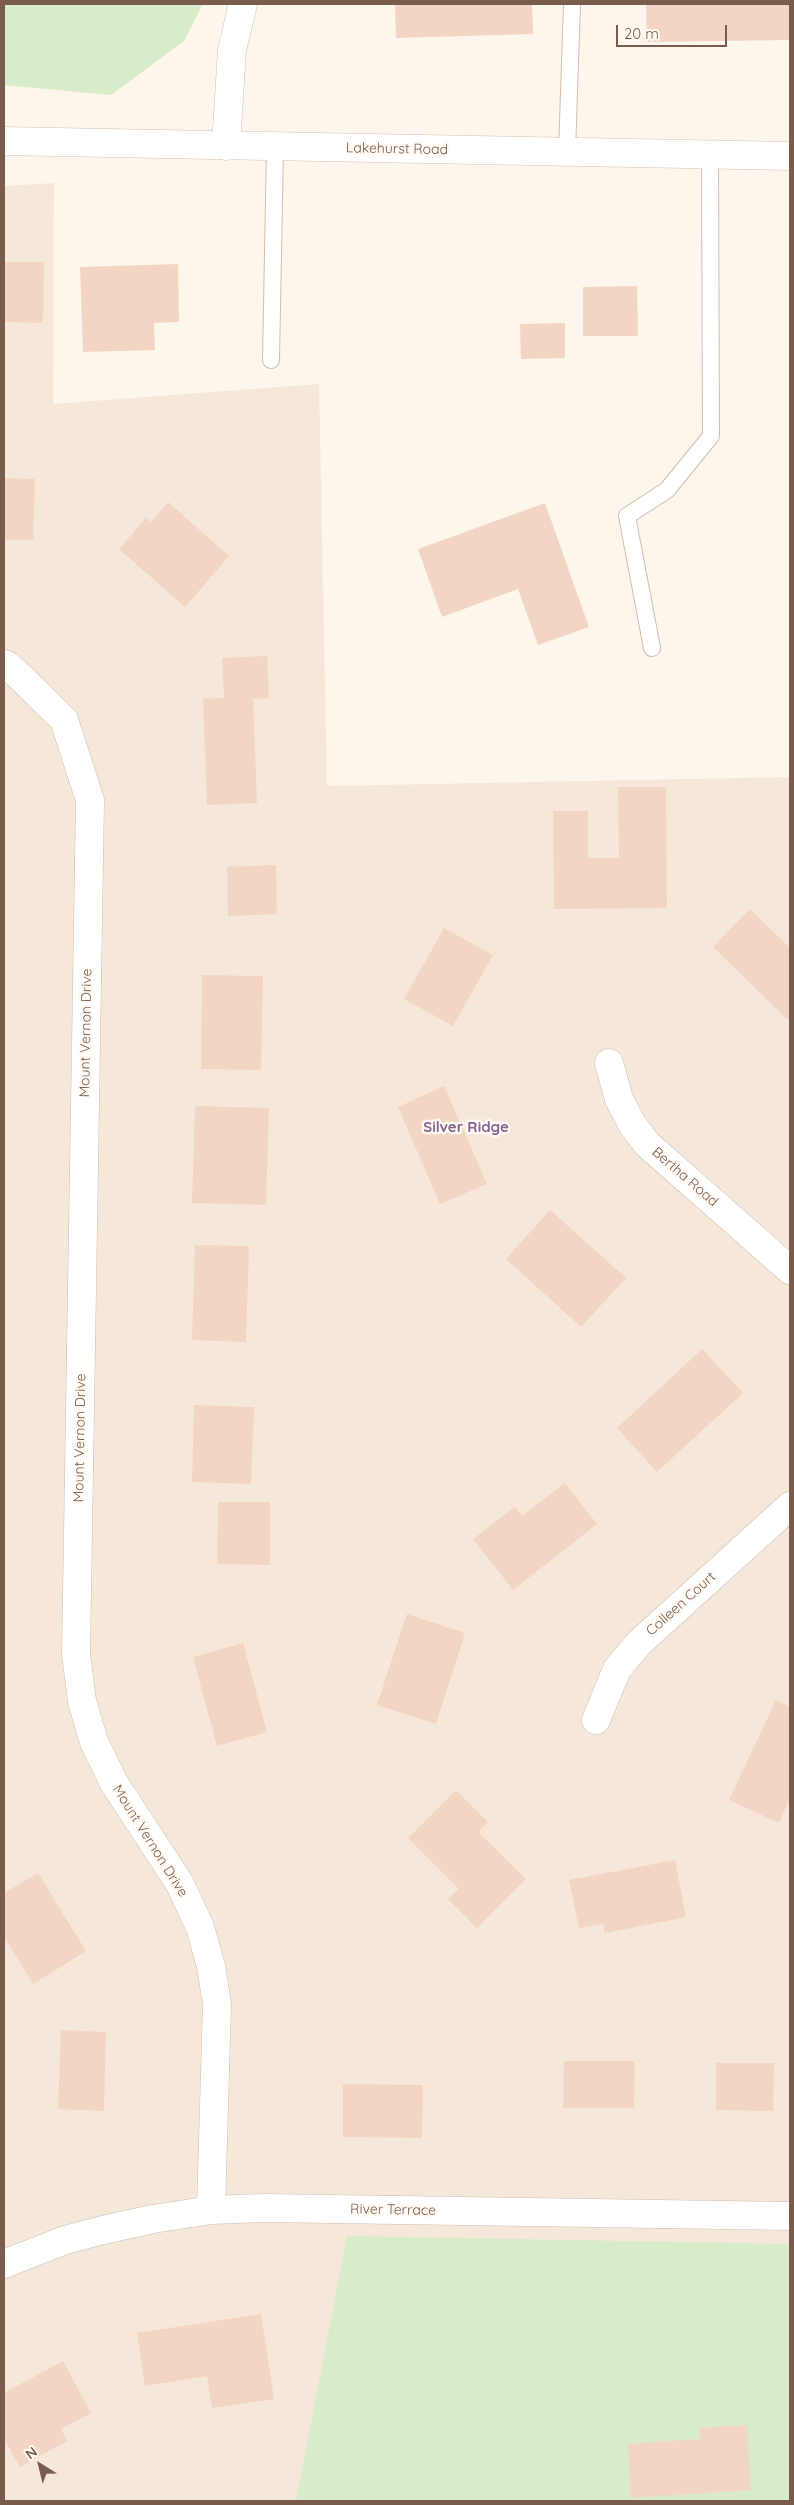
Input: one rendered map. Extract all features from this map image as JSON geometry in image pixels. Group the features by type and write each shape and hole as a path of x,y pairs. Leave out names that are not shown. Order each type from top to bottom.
{"street":[{"path":"226,146 232,50 243,4"},
{"name":"Lakehurst Road","path":"4,141 790,156"},
{"name":"Mount Vernon Drive","path":"4,664 9,666 64,720 90,800 76,1654 82,1701 94,1742 114,1783 180,1884 200,1927 211,1966 217,2004 211,2210"},
{"name":"Bertha Road","path":"609,1063 619,1099 632,1124 648,1144 790,1270"},
{"name":"Colleen Court","path":"596,1720 617,1670 639,1642 790,1506"},
{"name":"River Terrace","path":"4,2264 65,2240 103,2230 153,2219 211,2210 264,2208 790,2216"}],"lane":[{"path":"567,152 572,4"},
{"path":"271,360 275,147"},
{"path":"652,648 627,516 667,490 711,436 710,155"}],"shaded area":[{"path":"54,183 53,404 319,384 327,786 790,777 790,2501 4,2501 4,186"}],"green space":[{"path":"4,4 203,4 184,41 111,95 4,85"},
{"path":"347,2236 790,2244 790,2501 296,2501"}],"building":[{"path":"395,4 532,4 533,34 396,38"},
{"path":"646,4 790,4 790,40 647,42"},
{"path":"4,262 44,262 43,323 4,322"},
{"path":"178,264 179,322 154,323 155,350 83,352 80,267"},
{"path":"637,286 638,336 583,336 583,287"},
{"path":"565,323 565,358 521,359 520,324"},
{"path":"4,478 35,479 33,540 4,540"},
{"path":"168,502 229,556 185,607 119,549 146,518 151,522"},
{"path":"545,503 589,627 538,645 518,589 442,617 418,549"},
{"path":"267,656 269,698 253,699 257,803 207,805 203,699 224,698 222,658"},
{"path":"618,787 666,787 667,908 554,909 553,811 588,811 588,858 619,858"},
{"path":"276,865 277,914 228,916 227,867"},
{"path":"750,909 790,948 790,1018 788,1020 713,947"},
{"path":"444,928 493,955 453,1026 404,999"},
{"path":"202,975 263,976 261,1070 201,1069"},
{"path":"444,1086 487,1184 440,1204 398,1107"},
{"path":"195,1106 269,1108 266,1205 192,1203"},
{"path":"550,1210 626,1278 581,1327 506,1259"},
{"path":"195,1245 249,1246 246,1342 192,1340"},
{"path":"702,1349 743,1393 657,1472 617,1428"},
{"path":"194,1405 254,1407 251,1484 192,1482"},
{"path":"565,1483 597,1524 513,1590 473,1539 515,1507 522,1516"},
{"path":"218,1502 270,1502 270,1565 217,1564"},
{"path":"407,1614 465,1633 436,1724 377,1705"},
{"path":"243,1643 267,1732 217,1746 193,1657"},
{"path":"776,1700 790,1707 790,1798 779,1823 729,1800"},
{"path":"456,1790 488,1822 478,1832 526,1879 477,1928 448,1899 459,1889 408,1838"},
{"path":"675,1860 686,1917 605,1933 603,1924 579,1928 569,1880"},
{"path":"38,1873 86,1951 33,1984 4,1936 4,1893"},
{"path":"61,2030 106,2032 104,2111 58,2109"},
{"path":"564,2061 635,2061 634,2108 563,2108"},
{"path":"716,2063 774,2063 773,2111 716,2110"},
{"path":"343,2084 423,2085 422,2138 343,2137"},
{"path":"261,2314 274,2399 212,2408 207,2376 145,2386 137,2333"},
{"path":"63,2361 91,2413 61,2429 67,2441 20,2467 4,2439 4,2393"},
{"path":"747,2425 751,2490 631,2498 628,2444 701,2439 699,2428"}],"district":[{"name":"Silver Ridge","path":"466,1127"}]}
